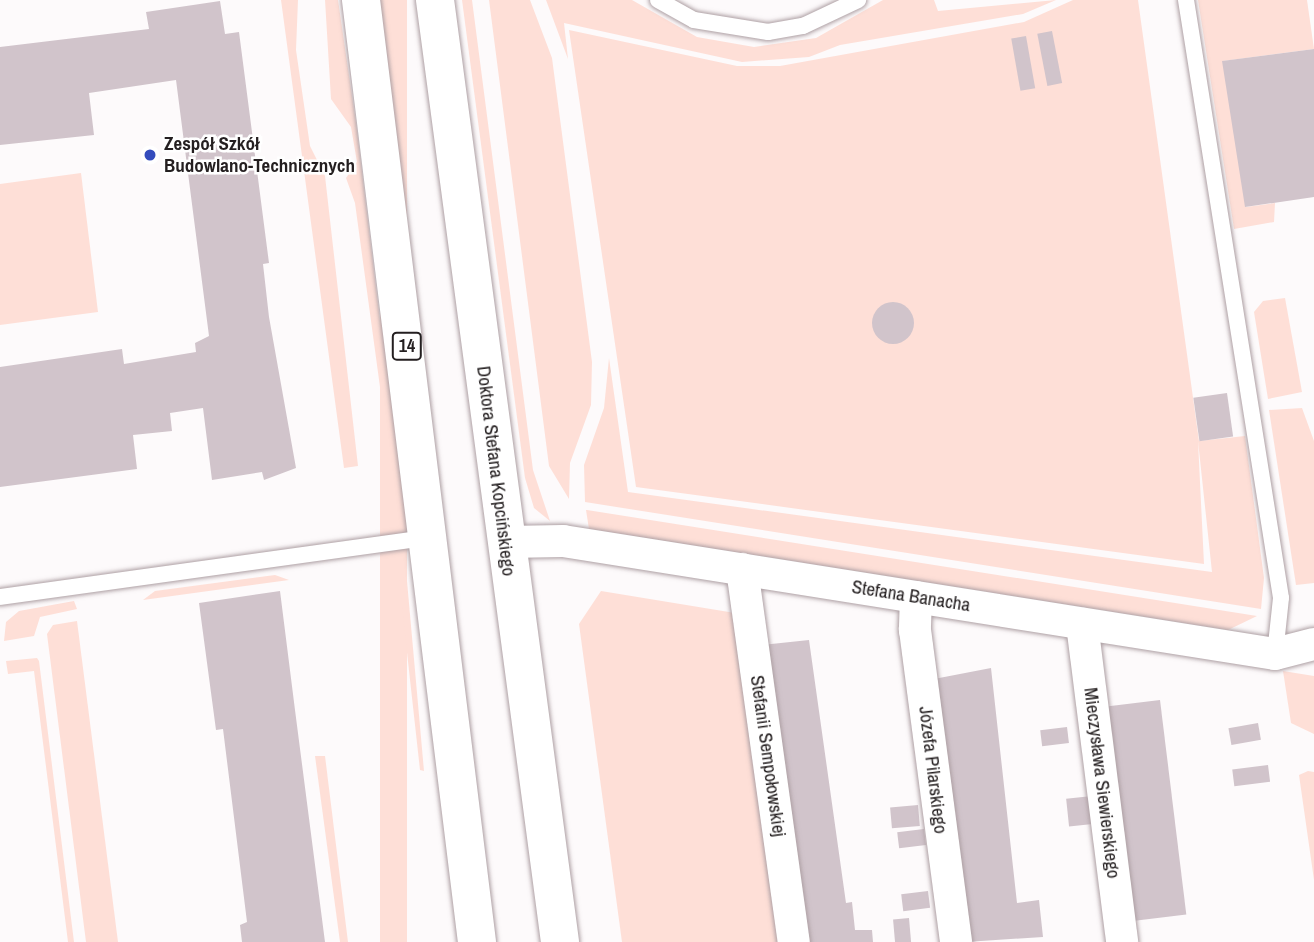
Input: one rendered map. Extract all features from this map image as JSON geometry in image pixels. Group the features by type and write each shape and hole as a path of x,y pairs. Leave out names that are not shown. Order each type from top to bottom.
{"main road":[{"name":"14","path":"361,0 430,537 477,942"},
{"name":"Doktora Stefana Kopcińskiego","path":"435,0 559,942"}],"street":[{"name":"Stefana Banacha","path":"506,542 563,541 1275,654 1314,644"},
{"name":"Stefanii Sempołowskiej","path":"742,569 794,942"},
{"name":"Józefa Pilarskiego","path":"916,597 915,630 956,942"},
{"name":"Mieczysława Siewierskiego","path":"1082,624 1121,942"}],"lane":[{"path":"658,0 706,23 768,32 803,26 858,0"},
{"path":"1186,0 1281,598 1275,654"},
{"path":"0,597 430,537"}],"shaded area":[{"path":"281,0 298,0 296,50 310,146 325,176 358,466 344,468"},
{"path":"325,0 338,0 356,123 397,461 391,468 355,203 346,178 357,162 351,127 331,99"},
{"path":"380,0 407,0 407,942 380,942"},
{"path":"462,0 472,0 533,470 550,521 534,508 525,478"},
{"path":"489,0 530,0 552,58 592,362 591,405 570,463 569,499 549,466"},
{"path":"546,0 632,0 697,37 754,47 816,38 883,0 934,0 938,11 1056,0 1023,14 840,45 809,57 742,62 564,23 568,59"},
{"path":"1073,0 1138,0 1199,441 1245,436 1264,578 1261,609 585,502 584,465 604,408 609,358 628,492 1212,572 1198,441 1204,564 636,487 569,30 737,66 780,66 1024,22"},
{"path":"1198,0 1307,0 1314,49 1223,61 1246,207 1275,203 1274,222 1234,229"},
{"path":"81,173 98,312 0,325 0,184"},
{"path":"1285,298 1302,392 1268,399 1254,312 1263,301"},
{"path":"1302,408 1314,441 1314,583 1296,585 1269,410"},
{"path":"586,510 1257,616 1228,630 589,529"},
{"path":"398,571 407,581 424,771 420,770"},
{"path":"275,575 289,580 143,600 155,591"},
{"path":"601,591 735,613 780,942 622,942 579,624"},
{"path":"74,601 77,609 40,617 34,636 4,641 6,622 19,611"},
{"path":"77,621 118,942 86,942 47,634 53,625"},
{"path":"37,658 74,942 68,942 34,671 8,674 6,661"},
{"path":"1283,671 1314,676 1314,734 1291,723"},
{"path":"315,756 325,756 348,942 340,942"},
{"path":"1308,771 1314,772 1314,880 1299,775"}],"building":[{"path":"220,1 225,34 239,32 269,263 263,264 269,317 296,468 264,480 262,472 212,480 203,408 170,413 172,431 133,435 137,469 0,487 0,367 122,349 124,364 196,352 195,343 209,336 176,80 89,93 94,135 0,145 0,47 149,29 146,12"},
{"path":"1052,31 1062,83 1047,86 1037,34"},
{"path":"1026,36 1035,88 1020,91 1011,39"},
{"path":"1314,49 1314,197 1245,207 1222,61"},
{"path":"893,302 908,308 914,323 908,338 893,344 878,338 872,323 878,308"},
{"path":"1227,393 1233,437 1199,441 1193,398"},
{"path":"280,591 325,942 242,942 240,925 247,922 223,729 216,730 199,603"},
{"path":"809,640 846,903 852,902 855,930 872,930 873,942 800,942 762,645"},
{"path":"991,668 1017,903 1039,900 1043,937 966,942 934,679"},
{"path":"1160,700 1186,914 1131,921 1104,707"},
{"path":"1258,723 1261,740 1231,745 1228,728"},
{"path":"1067,727 1069,743 1042,746 1040,730"},
{"path":"1268,765 1270,782 1234,786 1232,769"},
{"path":"1092,796 1095,824 1069,827 1066,799"},
{"path":"918,805 920,826 892,828 890,807"},
{"path":"924,829 926,845 899,848 897,832"},
{"path":"928,891 930,908 903,911 901,894"},
{"path":"909,918 911,942 895,942 893,919"}],"place":[{"name":"Zespół Szkół Budowlano-Technicznych","path":"150,155"}]}
